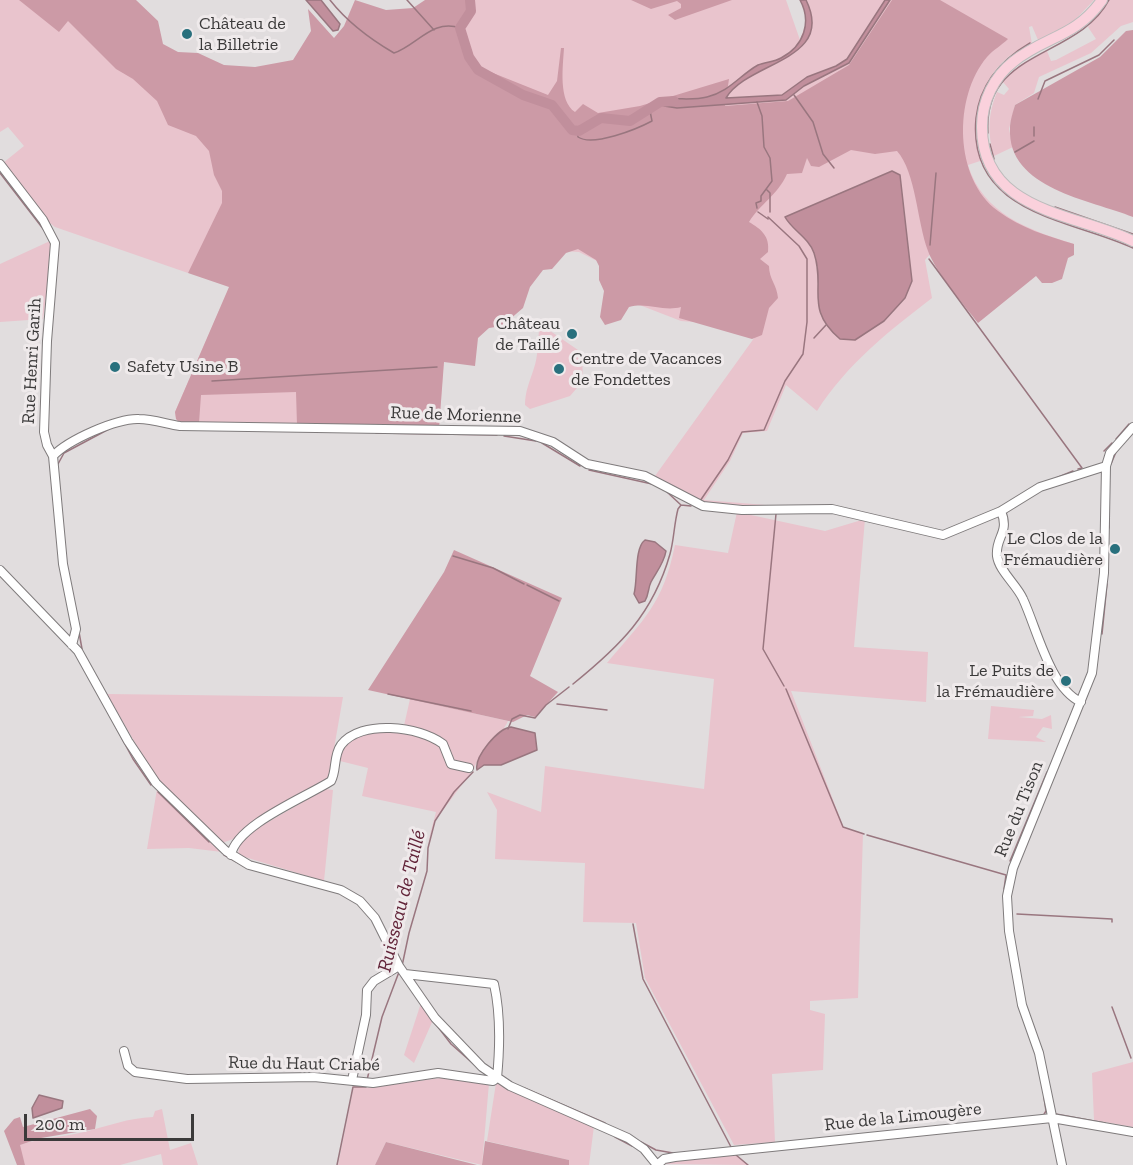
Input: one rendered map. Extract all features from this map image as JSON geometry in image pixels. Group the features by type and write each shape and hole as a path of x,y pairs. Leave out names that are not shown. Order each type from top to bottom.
{"main road":[{"path":"1102,0 1090,16 1075,28 1029,51 1006,68 995,82 986,102 982,136 995,174 1017,196 1040,208 1133,241"}],"street":[{"name":"Rue Henri Garih","path":"0,164 43,220 55,243 47,343 44,432 47,446 53,456 63,564 76,629 72,645"},
{"name":"Rue de Morienne","path":"53,456 99,430 125,420 139,419 180,426 520,431 553,442 587,464 645,476 703,506 742,510 832,509 943,535 1001,512 1040,487 1106,466"},
{"path":"1106,466 1110,453 1133,427"},
{"name":"Rue du Tison","path":"1062,1165 1039,1053 1022,1005 1009,931 1007,896 1013,868 1092,673 1101,610 1106,466"},
{"path":"1001,512 1005,527 998,544 999,562 1023,597 1034,628 1064,689 1081,702"},
{"path":"0,570 72,645 150,775 177,805 231,855 249,865 351,894 375,918 402,969 450,1036 497,1078 628,1138 650,1155 657,1165"},
{"path":"231,855 234,845 250,829 330,782 341,745 364,730 385,728 426,736 443,744 451,764 469,768"},
{"path":"352,1080 366,1015 367,990 374,981 402,969 494,984 498,1002 497,1078"},
{"name":"Rue du Haut Criabé","path":"124,1051 126,1063 132,1071 167,1077 314,1077 382,1083 438,1073 494,1081 497,1078"},
{"name":"Rue de la Limougère","path":"657,1165 664,1159 675,1157 1052,1118 1133,1132"},
{"name":"Rue de la Limougère","path":"650,1155 658,1153 675,1157"}],"shaded area":[{"path":"0,0 52,0 201,122 229,203 188,273 55,227 46,220 3,163 24,146 8,127 0,132"},
{"path":"19,0 136,0 158,21 163,44 178,52 198,53 224,65 255,67 293,60 311,31 308,9 334,38 344,26 355,0 386,10 413,8 425,0 470,0 471,11 460,28 473,65 548,95 557,81 561,48 564,48 563,83 566,100 575,112 583,104 598,113 640,106 729,79 725,106 788,101 849,65 892,0 940,0 1008,39 987,57 968,93 963,137 966,159 973,179 984,197 998,211 1025,227 1074,244 1074,255 1068,258 1062,279 1052,283 1042,283 1036,276 978,323 950,288 928,251 908,171 897,151 875,154 851,150 819,167 811,166 807,158 802,173 787,174 783,182 749,222 761,230 768,242 768,252 760,259 769,266 778,298 769,308 762,335 752,339 679,318 681,307 629,307 621,320 605,325 600,317 604,291 599,280 599,266 596,260 578,249 566,253 552,269 543,270 530,287 523,308 502,326 489,328 478,338 475,366 444,362 439,428 297,425 296,392 201,395 199,423 180,423 176,419 175,412 229,287 188,273 222,203 222,191 214,175 209,151 196,136 168,125 157,101 133,79 116,69 68,21 59,32"},
{"path":"306,0 321,0 340,24 338,30 333,31"},
{"path":"471,0 786,0 800,40 808,17 800,0 1094,0 1073,22 1042,40 1038,40 1032,26 1029,27 1032,44 1008,57 997,68 983,91 979,104 977,132 983,160 968,165 975,182 996,208 1025,226 1074,244 1074,255 931,253 925,260 932,298 855,363 817,411 786,385 767,431 743,433 730,461 704,500 778,506 738,506 700,502 655,476 757,334 719,324 681,321 606,292 599,262 579,252 529,249 449,284 439,428 180,423 176,419 175,412 246,249 458,33 471,14"},
{"path":"631,0 732,0 675,20 668,15 681,8 681,4 677,1 651,9"},
{"path":"800,0 806,0 812,20 809,36 800,48 737,86 726,98 782,95 807,77 836,66 847,59 885,0 890,0 849,63 804,86 786,100 677,108 664,106 661,100 696,99 715,95 758,65 789,53 804,33 804,8"},
{"path":"1110,0 1133,0 1133,22 1121,26 1091,53 1039,77 1034,93 1015,105 1009,129 1013,147 994,156 990,139 990,116 997,92 1004,95 1009,89 1003,82 1020,65 1047,51 1051,61 1056,60 1096,39 1088,27"},
{"path":"1133,30 1133,217 1055,189 1037,178 1022,165 1013,149 1010,128 1015,105 1100,57 1126,31"},
{"path":"892,171 900,175 912,281 905,298 884,321 855,340 840,339 822,318 818,298 817,266 812,248 785,217"},
{"path":"50,241 51,262 43,319 0,322 0,264"},
{"path":"543,326 578,350 582,356 583,381 570,396 530,409 525,405 526,395 536,359 539,330"},
{"path":"737,512 825,531 865,519 854,647 928,652 926,702 791,691 844,828 863,833 858,998 810,1001 810,1010 825,1014 823,1070 772,1074 775,1142 734,1145 645,978 636,923 583,922 585,863 495,859 497,810 487,792 541,812 545,766 704,789 714,679 607,663 642,622 658,597 665,582 675,545 728,553"},
{"path":"645,540 655,542 666,551 650,584 645,601 639,603 634,594 639,550"},
{"path":"454,550 562,598 530,676 558,692 535,717 527,715 513,722 368,690 444,572"},
{"path":"107,694 343,697 329,777 236,838 222,843 153,774"},
{"path":"410,699 508,721 481,755 474,769 470,766 469,769 472,771 435,821 427,846 436,812 362,796 368,768 340,761 343,748 359,732 403,730"},
{"path":"991,706 1034,710 1033,716 1018,717 1042,719 1051,715 1052,729 1043,727 1036,737 1046,742 988,739"},
{"path":"511,727 535,733 537,750 501,765 484,765 477,770 479,758 488,744 500,732"},
{"path":"157,789 222,852 189,848 147,849"},
{"path":"325,789 333,790 324,881 238,855 240,843 258,828"},
{"path":"421,1003 433,1020 414,1063 404,1055"},
{"path":"1133,1062 1133,1127 1094,1120 1092,1073"},
{"path":"448,1077 489,1083 482,1165 386,1142 375,1165 338,1165 354,1086 365,1088"},
{"path":"496,1083 594,1126 589,1165 569,1165 569,1160 487,1141"},
{"path":"39,1095 63,1101 62,1108 33,1118 32,1108"},
{"path":"90,1109 97,1116 95,1129 41,1138 20,1145 25,1165 17,1165 4,1131 14,1119 20,1117 23,1127"},
{"path":"162,1109 170,1150 191,1143 198,1165 163,1165 161,1154 120,1165 25,1165 19,1145 153,1117 155,1111"},
{"path":"485,1141 569,1160 569,1165 482,1165"},
{"path":"386,1142 477,1165 375,1165"},
{"path":"733,1153 748,1165 663,1164 672,1159"}],"waterway":[{"path":"330,0 360,30 394,53 433,30 450,26 460,28"},
{"path":"407,0 434,30"},
{"path":"470,0 471,11 460,28 469,57 478,70 523,95 552,105 572,130 579,131 601,118 630,121 660,102 674,101"},
{"path":"988,133 990,106 1000,85 1015,70 1076,34 1095,19 1109,0"},
{"path":"1038,99 1045,81 1099,55 1114,40"},
{"path":"1030,43 1001,65 987,83 978,105 976,118 978,150 988,175 1005,194 1027,208 1133,248"},
{"path":"794,95 813,122 823,154 834,168"},
{"name":"Ruisseau de Taillé","path":"757,102 762,116 764,147 770,158 772,181 761,196 761,201 756,203 757,208"},
{"path":"577,131 578,137 585,140 615,136 652,121 650,111"},
{"path":"1034,127 1034,136"},
{"path":"1015,152 1034,141"},
{"path":"990,144 994,159"},
{"path":"0,173 44,230"},
{"path":"930,245 936,173"},
{"name":"Ruisseau de Taillé","path":"767,190 770,193 770,212"},
{"path":"1055,207 1133,234"},
{"name":"Ruisseau de Taillé","path":"758,212 768,219"},
{"name":"Ruisseau de Taillé","path":"700,501 728,460 742,432 764,430 785,381 803,354 807,322 807,259 799,246 768,217"},
{"path":"929,259 1082,468 1078,469"},
{"path":"814,338 826,325"},
{"path":"212,381 437,367"},
{"path":"1116,439 1129,424"},
{"path":"58,464 64,453 109,429"},
{"path":"376,433 497,435"},
{"path":"504,436 536,441"},
{"path":"542,443 580,466"},
{"path":"1104,451 1112,443"},
{"path":"1111,464 1116,452"},
{"path":"589,470 652,484"},
{"path":"1056,478 1073,471"},
{"path":"667,492 681,505"},
{"name":"Ruisseau de Taillé","path":"573,684 620,642 644,611 663,575 670,554 678,509 681,505 691,506"},
{"path":"776,514 763,649 784,686"},
{"path":"1109,520 1109,528"},
{"path":"453,556 493,568 524,584"},
{"path":"1102,634 1107,584"},
{"path":"527,585 559,601"},
{"path":"79,632 82,649"},
{"name":"Ruisseau de Taillé","path":"508,729 512,719 520,715 535,718 546,705 569,687"},
{"path":"786,689 843,827 864,834"},
{"path":"388,694 471,711"},
{"path":"557,704 607,710"},
{"path":"105,707 133,759 151,785"},
{"name":"Ruisseau de Taillé","path":"402,966 427,871 428,848 435,821 454,792 473,772"},
{"path":"1010,861 1047,772"},
{"path":"158,792 209,842"},
{"path":"867,835 1006,875 1004,889"},
{"path":"224,855 244,866"},
{"path":"1017,914 1112,919 1112,922"},
{"path":"633,924 643,979 731,1147"},
{"name":"Ruisseau de Taillé","path":"367,1080 382,1017 399,972"},
{"path":"422,1006 451,1044 477,1067"},
{"path":"1112,1007 1131,1058"},
{"name":"Ruisseau de Taillé","path":"337,1165 353,1087 366,1087"},
{"path":"524,1088 605,1123"},
{"path":"1043,1116 1046,1111 1044,1098"},
{"path":"1056,1114 1105,1123"},
{"path":"615,1137 632,1146"},
{"path":"641,1142 656,1150 673,1153"},
{"path":"736,1155 748,1165"}],"place":[{"name":"Château de la Billetrie","path":"187,34"},
{"name":"Château de Taillé","path":"572,334"},
{"name":"Safety Usine B","path":"115,367"},
{"name":"Centre de Vacances de Fondettes","path":"559,369"},
{"name":"Le Clos de la Frémaudière","path":"1115,549"},
{"name":"Le Puits de la Frémaudière","path":"1066,681"}]}
